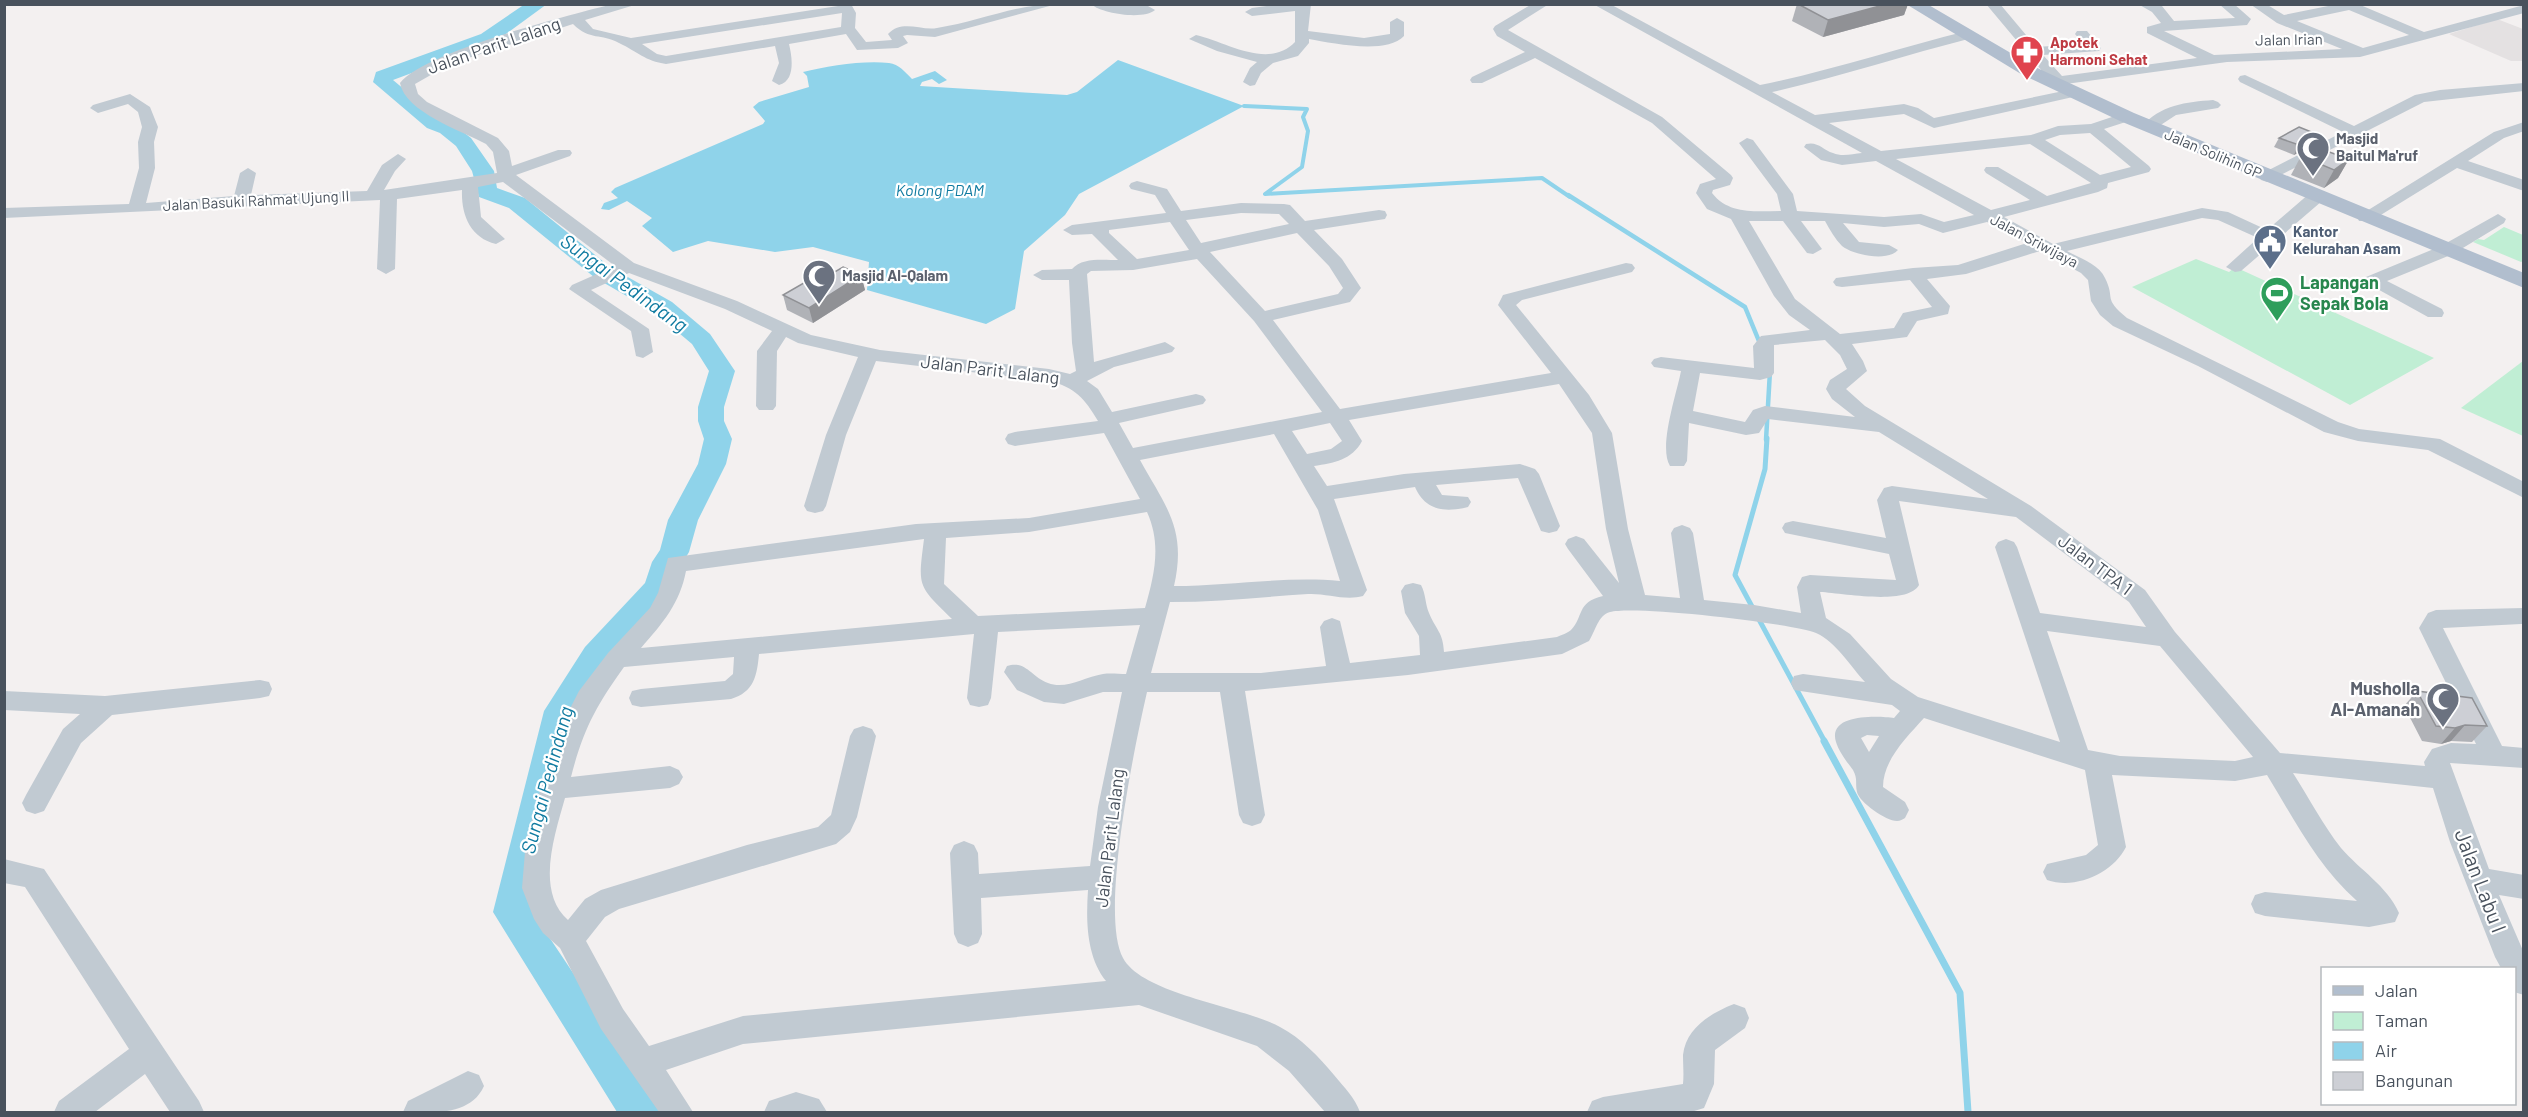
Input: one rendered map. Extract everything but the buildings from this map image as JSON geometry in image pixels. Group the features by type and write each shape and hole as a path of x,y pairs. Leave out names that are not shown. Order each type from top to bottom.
{"main road":[{"name":"Jalan Solihin GP","path":"1914,4 1967,36 2127,117 2267,177 2523,281"}],"street":[{"name":"Jalan Parit Lalang","path":"632,4 575,18 440,63 419,72 407,83 414,100 445,119 492,141 501,151 489,179 623,269 731,305 782,329 825,345 869,354 1080,377 1155,504 1167,540 1156,605 1117,772 1104,877 1100,934 1104,952 1111,967 1122,980 1140,991 1166,1002 1231,1020 1270,1038 1305,1065 1344,1113"},
{"path":"575,18 590,32 618,37 659,60 848,30 855,33 862,47 898,44 901,43 895,34 911,29 922,28 935,33 1051,4"},
{"path":"1097,4 1113,10 1148,10"},
{"path":"1543,4 1500,29 1505,36 1538,51 1666,126 1725,178 1724,182 1706,187 1705,196 1721,210 1738,216 1831,217 1884,222 1926,219 1935,226 1943,228 1990,218 2101,185 2033,139"},
{"name":"Jalan Sriwijaya","path":"1599,4 2093,274 2103,306 2120,322 2205,362 2331,427 2358,435 2433,444 2523,490"},
{"path":"1992,4 2061,85"},
{"path":"2144,4 2157,9 2170,25"},
{"path":"2212,60 2152,30 2170,25 2242,22 2244,19 2241,15 2225,4"},
{"path":"2256,4 2282,20 2363,53"},
{"path":"1252,12 1304,5"},
{"path":"1250,82 1255,71 1267,62 1294,52 1302,43 1300,14 1304,5"},
{"path":"2282,20 2351,5 2425,37"},
{"path":"2477,6 2502,14"},
{"path":"630,42 845,7 849,13 848,30"},
{"name":"Jalan Irian","path":"1814,120 1904,109 1913,111 1932,123 2061,85 2212,60 2363,53 2523,9"},
{"path":"1301,34 1349,40 1386,40 1397,36 1397,22"},
{"path":"2034,51 2094,48 2082,33"},
{"path":"1759,90 1820,77 1859,63 1967,36"},
{"path":"2210,36 2249,57"},
{"path":"778,81 786,63 781,39"},
{"path":"1196,39 1267,62"},
{"path":"1477,80 1538,51"},
{"path":"2245,80 2355,132"},
{"path":"2267,177 2420,98 2440,94 2523,87"},
{"path":"98,108 130,98 141,104 148,116 147,168 136,208"},
{"path":"2150,127 2158,118 2179,108 2213,105"},
{"path":"1812,147 1833,159 1879,155 2033,139 2058,131 2093,128 2127,117"},
{"path":"2365,217 2499,135 2523,126"},
{"path":"2093,128 2143,167 2098,181"},
{"path":"1747,143 1785,194 1794,225 1813,249"},
{"name":"Jalan Basuki Rahmat Ujung II","path":"4,213 380,195 489,179 564,153"},
{"path":"386,269 380,195 388,168 399,159"},
{"path":"2456,162 2523,186"},
{"path":"1992,170 2045,202"},
{"path":"241,200 248,174"},
{"path":"489,179 471,215 474,224 496,239"},
{"path":"1137,186 1161,192 1187,238 1261,317 1337,415 1352,441 1350,448 1343,453 1303,461"},
{"path":"2235,267 2271,238 2284,222 2316,197"},
{"path":"1072,230 1241,208 1279,208 1288,211 1336,263 1352,288 1344,298 1261,317"},
{"path":"1842,282 1960,270 2044,247 2202,213 2222,216 2271,238"},
{"path":"1165,348 1111,362 1080,377 1078,274 1081,269 1089,266 1133,265 1301,227 1378,215"},
{"name":"Jalan TPA 1","path":"1738,216 1790,304 1832,337 1852,359 1857,371 1837,384 1836,389 1839,395 1886,427 2023,511 2124,584 2137,596 2167,638 2273,763 2328,853 2378,902 2385,913 2369,915 2265,904"},
{"path":"1831,217 1846,243 1853,248 1889,250"},
{"path":"2435,313 2372,281 2447,250 2498,219"},
{"path":"1100,228 1101,234 1133,265"},
{"path":"1626,268 1515,296 1507,301 1509,310 1582,399 1602,433 1628,602"},
{"path":"623,269 578,289 640,329 643,352"},
{"path":"1661,363 1760,374 1764,372 1763,346 1768,340 1900,333 1910,316 1941,310 1941,306 1913,273"},
{"path":"1042,275 1078,274"},
{"path":"766,406 767,351 782,329"},
{"path":"814,506 836,435 869,354"},
{"path":"1677,461 1677,430 1692,367"},
{"path":"1126,456 1337,415 1564,377"},
{"path":"1015,440 1109,423 1196,400"},
{"path":"1682,415 1746,429 1752,429 1760,414 1765,412 1886,427"},
{"path":"617,659 980,625 1156,605 1224,594 1311,586 1355,590 1329,510 1303,461 1279,426"},
{"path":"1321,494 1423,480 1525,472 1528,474 1549,526"},
{"path":"1423,480 1434,502 1460,502"},
{"path":"1815,623 1808,587 1810,583 1901,589 1908,585 1888,500 1892,493 2023,511"},
{"path":"677,1113 612,1019 570,939 553,924 544,910 536,888 540,840 569,736 578,715 617,659 658,614 670,593 678,562 936,530 1029,525 1155,504"},
{"path":"1793,528 1900,548"},
{"path":"936,530 931,574 933,586 980,625"},
{"path":"1682,533 1692,606"},
{"path":"1576,544 1628,602"},
{"path":"2006,547 2088,760 2112,846 2108,856 2088,867 2057,872"},
{"path":"1413,591 1417,613 1431,636 1432,662"},
{"path":"1016,672 1033,687 1054,696 1064,695 1095,684 1231,683 1339,674 1562,645 1581,635 1594,608 1628,602 1692,606 1815,623 1842,640 1893,696"},
{"path":"2494,755 2432,636 2432,622 2442,618 2521,616"},
{"path":"2033,621 2167,638"},
{"path":"979,698 980,625"},
{"path":"1332,627 1339,674"},
{"path":"641,698 731,690 745,678 747,647"},
{"path":"1231,683 1252,814"},
{"path":"1803,684 1893,696 1919,708 2088,760 2120,766 2235,771 2273,763 2440,778 2436,762 2440,756 2451,753 2523,758"},
{"path":"4,700 105,706 260,688"},
{"path":"35,803 72,736 105,706"},
{"path":"1869,775 1898,728 1919,708"},
{"path":"1896,810 1870,792 1869,775 1849,742 1848,734 1863,725 1898,728"},
{"path":"570,939 596,908 611,899 747,857 818,840 834,831 844,817 863,736"},
{"path":"554,789 670,777"},
{"name":"Jalan Labu I","path":"2440,778 2515,967"},
{"path":"964,853 968,934"},
{"path":"4,871 34,877 188,1113"},
{"path":"966,887 1104,877"},
{"path":"2479,879 2523,887"},
{"name":"Jalan Labu I","path":"2516,969 2523,982"},
{"path":"641,1063 743,1030 1140,991"},
{"path":"1603,1113 1643,1110 1693,1097 1699,1088 1700,1047 1703,1041 1734,1018"},
{"path":"70,1113 149,1053"},
{"path":"419,1113 468,1086"},
{"path":"780,1113 797,1107 807,1108 811,1113"}],"shaded area":[{"path":"2497,19 2523,29 2523,61 2511,61 2449,34"}],"green space":[{"path":"2504,227 2523,235 2523,261 2473,242 2478,239 2484,240"},
{"name":"Lapangan Sepak Bola","path":"2196,259 2229,272 2235,267 2434,358 2350,405 2132,287"},
{"path":"2523,361 2523,436 2461,408"}],"water":[{"name":"Kolong PDAM","path":"1118,60 1244,106 1079,194 1065,215 1024,251 1015,309 986,324 867,290 869,262 813,247 775,252 708,241 673,252 642,226 652,218 627,201 609,210 601,209 604,203 618,198 611,192 615,188 763,124 765,121 753,107 759,102 809,87 807,76 803,72 846,64 889,63 899,67 912,79 935,71 947,80 939,84 932,79 922,82 920,86 1067,95 1077,92"}],"waterway":[{"name":"Sungai Pedindang","path":"538,4 488,38 383,76 383,82 434,124 447,129 464,142 483,171 487,192 517,203 602,272 663,307 701,339 722,371 711,407 711,421 718,439 712,464 683,520 674,552 667,562 659,588 596,655 561,711 512,912 641,1112"},
{"path":"1244,106 1307,109 1303,117 1308,131 1302,167 1265,194 1542,178 1570,197"},
{"path":"1568,195 1745,307 1761,346"},
{"path":"1766,440 1770,371"},
{"path":"1767,438 1765,469 1735,575 1825,742"},
{"path":"1824,741 1960,993 1968,1112"}],"place":[{"name":"Apotek Harmoni Sehat","path":"2027,81"},
{"name":"Masjid Baitul Ma'ruf","path":"2313,177"},
{"name":"Kantor Kelurahan Asam","path":"2270,270"},
{"name":"Masjid Al-Qalam","path":"819,305"},
{"name":"Lapangan Sepak Bola","path":"2277,322"},
{"name":"Musholla Al-Amanah","path":"2443,728"}]}
